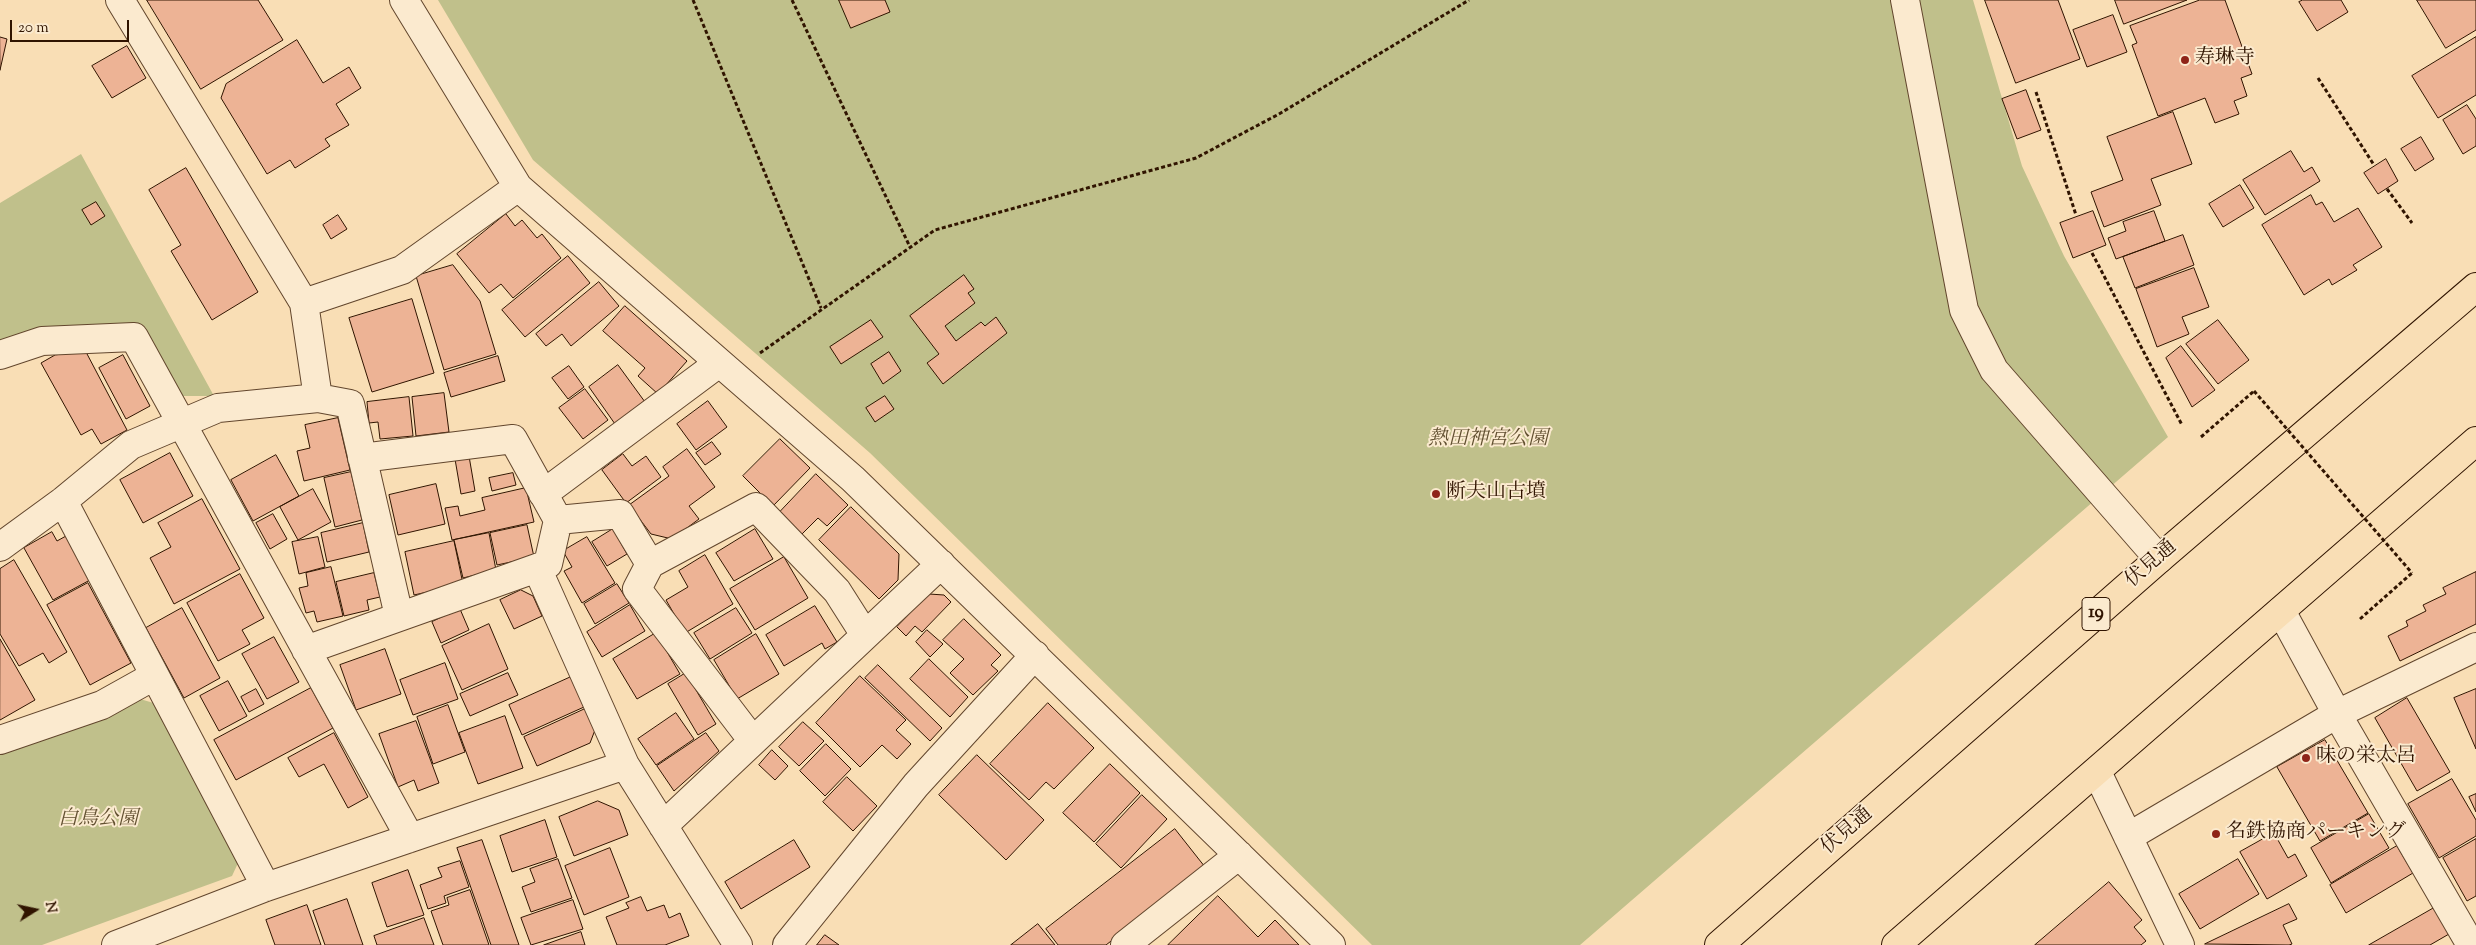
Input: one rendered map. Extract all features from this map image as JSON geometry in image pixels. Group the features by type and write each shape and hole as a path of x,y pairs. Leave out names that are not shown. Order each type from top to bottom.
{"highway":[{"name":"伏見通","path":"1718,945 2158,559 2476,287"},
{"path":"1910,939 2096,772 2476,440"}],"street":[{"path":"120,0 304,304 318,398"},
{"path":"404,0 518,187 853,479 1331,945"},
{"path":"1905,0 1964,310 1994,370 2158,559"},
{"path":"304,304 402,270 518,187"},
{"path":"0,355 42,341 134,337 410,838"},
{"path":"543,494 719,363"},
{"path":"0,547 63,501 131,446 218,408 318,398 350,404 399,616"},
{"path":"306,650 548,564 558,520 513,439 362,458"},
{"path":"63,501 266,888"},
{"path":"753,741 637,589 650,564 756,508 837,591 865,634"},
{"path":"558,520 620,514 650,564"},
{"path":"663,826 941,564"},
{"path":"537,568 625,765 738,945"},
{"path":"2280,611 2470,945"},
{"path":"2128,837 2337,714 2476,647"},
{"path":"787,945 916,785 1035,655"},
{"path":"0,740 102,705 154,676"},
{"path":"116,945 266,888 625,765"},
{"path":"2096,772 2180,945"},
{"path":"1125,945 1239,855"}],"path":[{"path":"693,0 821,308"},
{"path":"792,0 910,247"},
{"path":"757,354 935,230 1196,158 1279,114 1469,0"},
{"path":"2318,78 2374,165"},
{"path":"2036,92 2076,215"},
{"path":"2388,189 2412,223"},
{"path":"2092,253 2182,425"},
{"path":"2202,437 2254,391 2412,573 2360,619"}],"green space":[{"name":"熱田神宮公園","path":"438,0 1973,0 2022,166 2064,256 2168,437 1580,945 1372,945 870,453 533,160"},
{"path":"81,154 214,396 182,396 143,325 39,328 0,342 0,203"},
{"name":"白鳥公園","path":"140,699 157,704 238,863 232,876 42,945 0,945 0,753"}],"building":[{"path":"147,0 258,0 283,40 201,89"},
{"path":"839,0 885,0 890,12 851,28"},
{"path":"1985,0 2058,0 2080,59 2016,83"},
{"path":"2115,0 2187,0 2124,24"},
{"path":"2200,0 2225,0 2252,74 2241,78 2247,96 2234,101 2239,114 2215,123 2205,98 2158,116 2132,45 2137,43 2130,26"},
{"path":"2303,0 2341,0 2348,12 2317,31 2299,2"},
{"path":"2417,0 2476,0 2476,30 2446,48"},
{"path":"2113,15 2127,52 2087,67 2073,30"},
{"path":"0,37 7,39 0,70"},
{"path":"2476,37 2476,95 2438,118 2412,76"},
{"path":"297,40 323,83 349,67 361,88 336,104 349,125 325,139 330,146 295,168 290,160 267,174 221,98 226,84"},
{"path":"127,46 146,78 112,98 92,66"},
{"path":"2026,90 2041,130 2017,139 2002,99"},
{"path":"2467,105 2476,119 2476,146 2463,154 2443,120"},
{"path":"2173,112 2192,164 2151,179 2161,205 2104,227 2091,192 2123,180 2107,137"},
{"path":"2421,137 2434,159 2415,171 2401,149"},
{"path":"2291,151 2304,172 2312,167 2320,181 2265,215 2243,180"},
{"path":"2386,159 2398,181 2378,194 2364,173"},
{"path":"186,168 258,292 212,320 171,251 181,245 149,190"},
{"path":"2240,185 2254,208 2223,227 2209,204"},
{"path":"2311,195 2316,205 2322,202 2334,222 2358,208 2382,247 2353,265 2357,270 2332,285 2329,279 2304,295 2262,225"},
{"path":"96,202 105,216 91,225 82,210"},
{"path":"2093,211 2106,245 2073,258 2060,223"},
{"path":"2154,211 2165,241 2116,259 2108,238 2126,231 2123,222"},
{"path":"506,214 515,226 522,220 537,238 542,234 561,258 513,298 501,284 489,293 457,254"},
{"path":"338,215 347,229 331,239 323,225"},
{"path":"2183,235 2194,265 2135,288 2123,257"},
{"path":"568,256 590,283 525,337 502,310"},
{"path":"453,265 480,301 496,354 444,370 416,276"},
{"path":"2194,268 2209,307 2182,317 2189,334 2157,347 2136,289"},
{"path":"964,275 974,289 968,293 975,303 945,326 956,341 981,322 985,326 996,317 1007,333 943,384 927,363 939,354 910,316"},
{"path":"599,282 619,306 571,346 562,334 546,346 536,334"},
{"path":"412,299 434,373 372,392 349,318"},
{"path":"625,306 687,361 658,394 638,376 645,368 603,331"},
{"path":"871,320 883,337 841,364 830,347"},
{"path":"2218,320 2249,360 2218,384 2186,344"},
{"path":"2181,346 2215,390 2192,407 2166,358"},
{"path":"86,352 127,430 101,444 92,429 81,435 41,363 55,355"},
{"path":"889,352 901,371 883,384 871,364"},
{"path":"123,355 150,406 126,419 99,368"},
{"path":"498,356 505,381 451,397 444,373"},
{"path":"618,365 645,402 615,424 589,387"},
{"path":"569,366 584,387 568,399 552,378"},
{"path":"585,389 608,420 583,439 559,408"},
{"path":"444,393 449,432 416,436 412,397"},
{"path":"885,396 894,409 875,422 866,408"},
{"path":"409,397 413,436 380,439 378,422 369,423 367,402"},
{"path":"708,401 727,427 696,450 677,424"},
{"path":"338,418 350,470 304,481 297,451 310,448 305,425"},
{"path":"780,439 810,468 773,506 743,476"},
{"path":"712,442 721,454 705,465 696,453"},
{"path":"687,449 715,487 689,506 699,519 672,539 651,534 629,505 669,476 663,467"},
{"path":"170,453 193,496 143,523 120,480"},
{"path":"623,454 632,466 646,456 661,477 626,503 602,470"},
{"path":"276,455 299,496 253,521 231,480"},
{"path":"469,456 475,491 461,494 455,459"},
{"path":"351,472 362,520 335,527 324,478"},
{"path":"513,473 516,485 492,491 489,478"},
{"path":"816,474 848,505 827,526 818,518 802,534 780,512"},
{"path":"436,484 445,524 398,535 389,495"},
{"path":"526,488 534,522 452,540 445,508 458,506 460,516 485,510 482,498"},
{"path":"313,489 331,522 298,540 280,507"},
{"path":"202,499 240,569 174,604 150,558 171,547 158,523"},
{"path":"851,507 899,554 898,580 879,599 819,540"},
{"path":"273,514 287,539 270,549 256,523"},
{"path":"363,523 369,552 327,562 321,533"},
{"path":"527,525 534,557 497,565 490,533"},
{"path":"613,529 627,554 607,566 592,542"},
{"path":"755,529 773,559 734,581 716,553"},
{"path":"52,532 57,541 66,536 90,580 53,600 24,548"},
{"path":"489,533 496,570 463,578 454,540"},
{"path":"318,537 325,567 299,574 292,542"},
{"path":"587,537 615,583 582,603 564,571 572,567 563,551"},
{"path":"454,541 463,584 414,595 405,552"},
{"path":"705,555 733,604 685,633 666,600 688,587 679,571"},
{"path":"784,557 808,598 755,630 730,589"},
{"path":"14,560 67,652 49,663 43,653 19,666 0,634 0,569"},
{"path":"331,567 343,616 317,622 314,611 306,613 299,588 308,586 306,573"},
{"path":"2476,572 2476,624 2400,661 2388,636 2408,626 2406,621 2426,611 2423,605 2446,594 2443,588"},
{"path":"374,573 380,597 367,600 369,610 344,616 336,582"},
{"path":"240,574 264,618 242,630 250,644 218,661 187,603"},
{"path":"88,583 131,663 90,685 47,605"},
{"path":"617,584 629,603 595,624 584,604"},
{"path":"521,590 533,596 542,616 514,629 500,600"},
{"path":"929,594 944,595 951,602 922,632 915,626 906,636 897,627"},
{"path":"630,605 645,631 602,657 587,632"},
{"path":"815,606 837,642 825,649 822,643 784,666 766,635"},
{"path":"182,608 220,678 184,698 146,628"},
{"path":"736,608 752,633 710,659 694,633"},
{"path":"460,609 469,630 441,643 432,622"},
{"path":"964,619 1001,655 991,665 998,671 973,695 950,673 964,659 943,640"},
{"path":"489,624 508,669 462,690 442,646"},
{"path":"927,630 943,644 930,657 916,642"},
{"path":"656,633 680,674 637,699 613,659"},
{"path":"756,634 779,674 737,699 714,660"},
{"path":"274,637 299,682 267,699 242,654"},
{"path":"0,639 35,700 0,720"},
{"path":"385,649 401,694 356,710 340,665"},
{"path":"929,659 968,697 950,717 910,679"},
{"path":"445,663 458,699 413,715 400,680"},
{"path":"878,665 942,728 930,741 865,678"},
{"path":"508,673 518,695 470,716 460,694"},
{"path":"686,673 716,724 698,735 668,684"},
{"path":"860,676 906,720 896,730 911,744 897,759 882,745 860,767 816,723"},
{"path":"571,677 584,707 522,735 509,705"},
{"path":"228,681 247,716 219,731 200,696"},
{"path":"311,688 333,728 236,780 214,740"},
{"path":"256,689 264,704 249,712 241,697"},
{"path":"2476,689 2476,749 2454,698"},
{"path":"2407,698 2450,772 2417,791 2375,718"},
{"path":"1048,703 1094,748 1054,789 1046,782 1029,800 990,764"},
{"path":"448,705 465,752 433,764 417,717"},
{"path":"585,709 595,730 590,743 537,766 524,737"},
{"path":"676,713 694,739 656,765 638,739"},
{"path":"505,716 523,768 478,784 459,733"},
{"path":"416,721 439,783 418,791 414,780 398,787 379,734"},
{"path":"803,722 824,741 799,766 779,747"},
{"path":"334,733 368,797 348,808 324,764 299,777 288,758"},
{"path":"706,733 719,751 674,791 657,766"},
{"path":"2325,740 2368,813 2320,841 2277,767"},
{"path":"826,744 851,769 825,796 800,771"},
{"path":"772,750 788,766 775,780 759,765"},
{"path":"977,755 1044,820 1006,860 939,795"},
{"path":"1110,764 1140,793 1094,842 1063,813"},
{"path":"847,777 877,806 853,831 823,802"},
{"path":"2452,779 2476,820 2476,836 2439,858 2408,804"},
{"path":"2476,794 2476,812 2469,797"},
{"path":"1142,795 1167,819 1121,868 1096,844"},
{"path":"598,801 619,810 628,835 574,856 559,817"},
{"path":"2369,814 2389,848 2331,883 2311,848"},
{"path":"545,820 557,857 512,872 500,836"},
{"path":"1175,829 1205,867 1106,945 1058,945 1046,929"},
{"path":"2274,833 2288,858 2295,854 2307,876 2267,899 2240,852"},
{"path":"2476,839 2476,896 2467,901 2443,858"},
{"path":"482,840 519,945 491,945 457,848"},
{"path":"794,840 810,867 741,909 725,882"},
{"path":"2397,846 2413,873 2346,913 2330,885"},
{"path":"610,848 629,897 584,915 565,866"},
{"path":"558,859 572,898 531,912 522,887 535,882 530,869"},
{"path":"2238,859 2259,894 2200,929 2179,894"},
{"path":"460,861 469,887 444,896 446,903 428,909 420,885 442,877 438,868"},
{"path":"408,870 424,915 387,927 372,883"},
{"path":"2109,882 2142,920 2134,927 2146,941 2141,945 2035,945"},
{"path":"470,890 489,945 443,945 431,911 449,905 447,898"},
{"path":"1218,896 1258,937 1275,920 1299,945 1168,945"},
{"path":"641,897 647,911 664,905 669,918 680,913 689,936 665,945 617,945 606,917 629,908 626,903"},
{"path":"347,899 363,945 325,945 313,911"},
{"path":"573,900 583,929 531,945 521,918"},
{"path":"2289,904 2297,919 2283,925 2292,944 2205,944"},
{"path":"307,905 321,945 275,945 266,920"},
{"path":"2434,908 2449,934 2430,945 2369,945"},
{"path":"424,918 434,945 377,945 374,936"},
{"path":"1038,924 1055,945 1011,945"},
{"path":"581,932 585,945 544,945"},
{"path":"825,935 839,945 817,945"}],"place":[{"name":"寿琳寺","path":"2185,60"},
{"name":"断夫山古墳","path":"1436,494"},
{"name":"味の栄太呂","path":"2306,758"},
{"name":"名鉄協商パーキング","path":"2216,834"}]}
